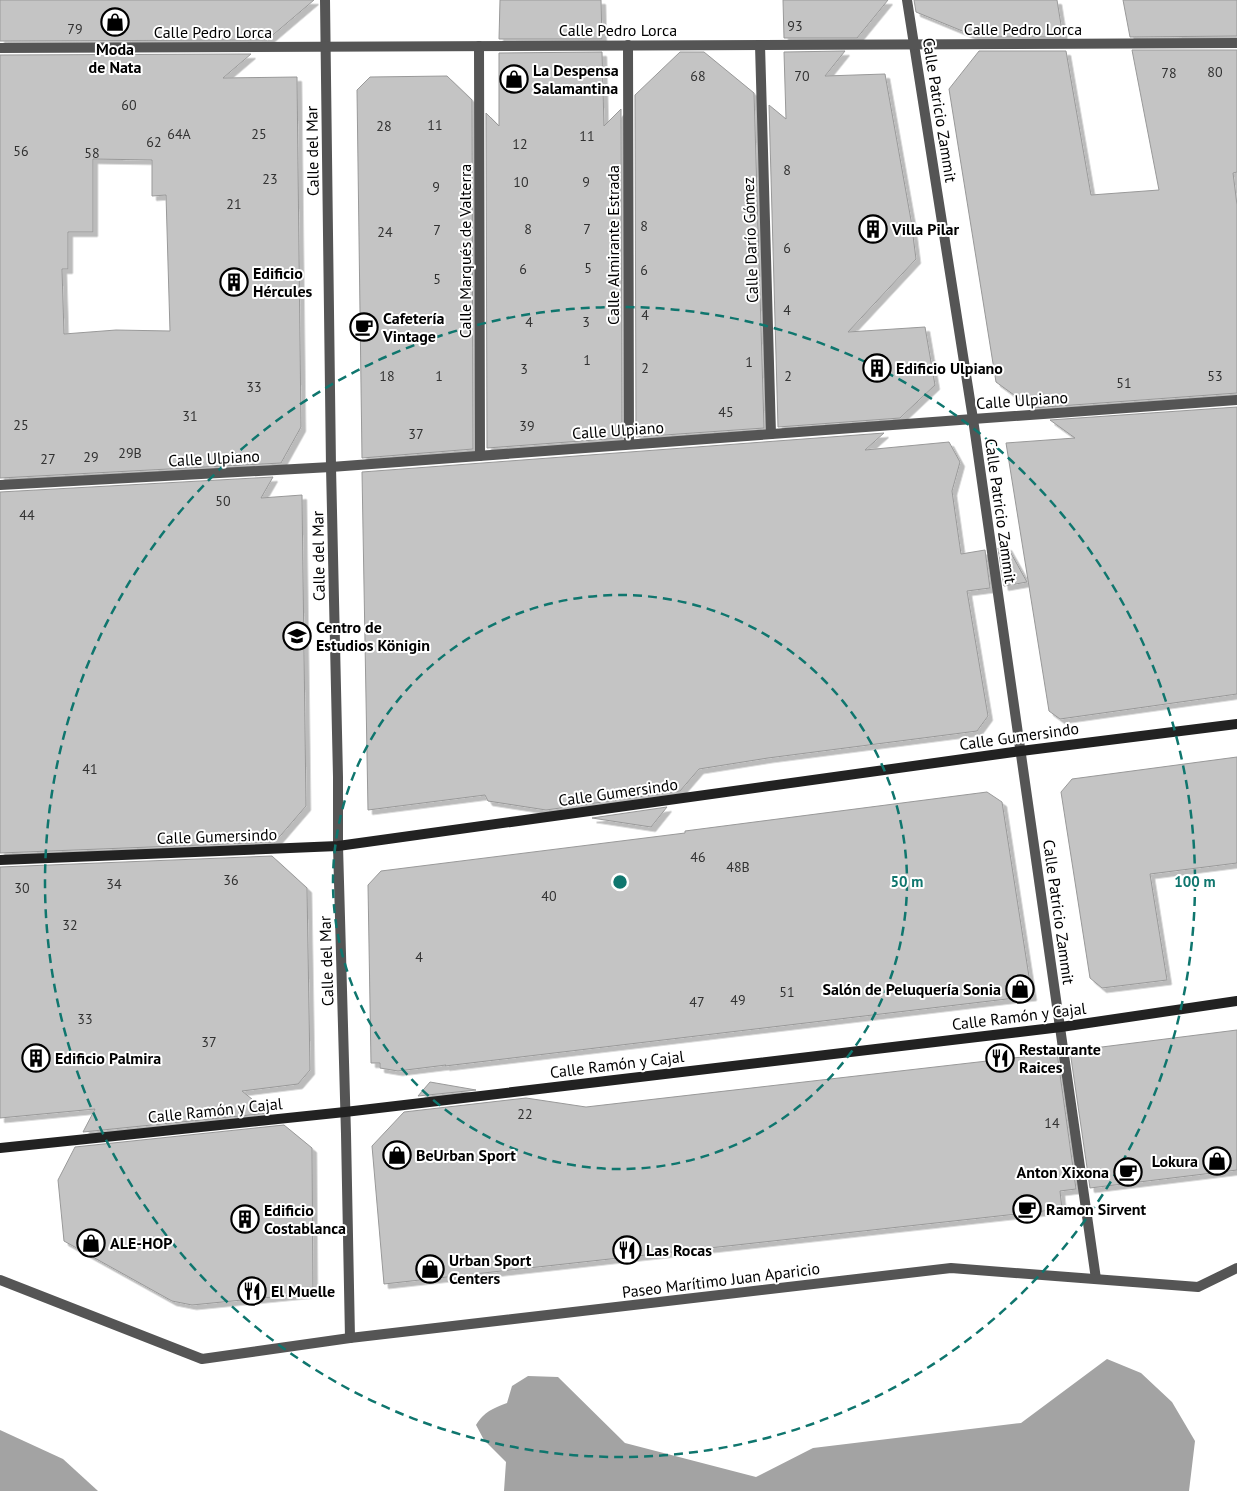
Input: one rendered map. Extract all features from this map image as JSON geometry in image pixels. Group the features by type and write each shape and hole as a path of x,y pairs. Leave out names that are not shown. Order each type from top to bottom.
{"street":[{"name":"Calle del Mar","path":"325,0 331,467 345,1112"},
{"name":"Calle Patricio Zammit","path":"907,0 972,419 1061,1027"},
{"name":"Calle Pedro Lorca","path":"0,48 1237,43"},
{"name":"Calle Almirante Estrada","path":"628,45 629,444"},
{"name":"Calle Darío Gómez","path":"760,45 771,434"},
{"name":"Calle Marqués de Valterra","path":"479,46 480,456"},
{"name":"Calle Ulpiano","path":"0,485 331,467 1237,400"},
{"name":"Calle Gumersindo","path":"0,860 338,846 1021,751 1237,724"},
{"name":"Calle Ramón y Cajal","path":"0,1148 345,1112 1061,1027 1237,1001"},
{"path":"1061,1027 1096,1279"},
{"path":"345,1112 350,1338"},
{"name":"Paseo Marítimo Juan Aparicio","path":"0,1280 202,1359 350,1338 951,1268 1198,1287 1237,1268"}],"shaded area":[{"path":"1107,1359 1141,1373 1172,1402 1195,1441 1189,1491 504,1491 506,1462 484,1440 476,1425 489,1411 507,1403 512,1386 528,1376 558,1377 625,1443 756,1477 813,1448 1021,1423"},
{"path":"0,1430 63,1459 98,1491 0,1491"}],"building":[{"path":"0,0 314,0 267,40 0,41"},
{"path":"500,0 601,0 602,39 499,39"},
{"path":"783,0 888,0 857,38 784,38"},
{"path":"914,0 1057,0 1063,37 977,37 916,12"},
{"path":"1123,0 1237,0 1237,36 1130,37"},
{"path":"1132,50 1237,50 1237,172 1233,173 1237,205 1237,393 1032,408 996,382 949,89 979,51 1066,51 1091,195 1159,190"},
{"path":"845,51 825,76 885,74 911,220 916,259 848,332 925,327 935,385 900,418 778,427 769,105 786,119 784,52"},
{"path":"602,52 604,126 621,109 622,438 487,448 486,113 499,126 499,53"},
{"path":"680,52 704,52 754,93 764,428 636,437 635,95"},
{"path":"251,54 223,78 297,77 301,427 281,463 0,478 0,55","holes":["93,159 152,160 152,196 166,195 170,331 116,330 64,334 62,269 68,269 68,232 93,232"]},
{"path":"447,76 472,100 473,449 362,458 357,90 370,77"},
{"path":"1237,407 1237,694 1060,719 1049,711 1006,443 1075,438 1050,420"},
{"path":"884,433 865,450 949,442 960,462 952,491 961,554 985,550 990,588 967,591 988,716 977,731 768,758 699,769 680,791 546,810 488,801 485,795 368,810 362,472"},
{"path":"273,477 261,498 302,495 306,806 275,842 0,853 0,492"},
{"path":"1007,546 1027,582 1004,586 998,548"},
{"path":"1237,757 1237,863 1150,874 1167,980 1102,988 1090,978 1061,792 1072,779"},
{"path":"987,792 1002,802 1032,996 398,1071 380,1068 380,1063 371,1063 368,885 381,871 685,833 685,831"},
{"path":"667,807 651,827 592,818"},
{"path":"272,856 307,888 310,1070 298,1084 242,1091 269,1113 83,1132 95,1109 0,1118 0,867"},
{"path":"1237,1030 1237,1170 1090,1188 1070,1051"},
{"path":"1057,1053 1076,1189 1060,1191 1062,1209 384,1284 372,1146 404,1112 526,1098 586,1107"},
{"path":"430,1082 476,1090 418,1096"},
{"name":"Edificio Costablanca","path":"284,1125 312,1148 313,1293 192,1305 172,1301 64,1241 58,1180 75,1147"}],"place":[{"name":"Moda de Nata","path":"115,22"},
{"name":"La Despensa Salamantina","path":"514,79"},
{"name":"Villa Pilar","path":"873,229"},
{"name":"Edificio Hércules","path":"234,282"},
{"name":"Cafetería Vintage","path":"364,327"},
{"name":"Edificio Ulpiano","path":"877,368"},
{"name":"Centro de Estudios Königin","path":"297,636"},
{"name":"Salón de Peluquería Sonia","path":"1020,989"},
{"name":"Edificio Palmira","path":"36,1058"},
{"name":"Restaurante Raices","path":"1000,1058"},
{"name":"BeUrban Sport","path":"397,1155"},
{"name":"Lokura","path":"1217,1161"},
{"name":"Anton Xixona","path":"1128,1172"},
{"name":"Ramon Sirvent","path":"1027,1209"},
{"name":"Edificio Costablanca","path":"245,1219"},
{"name":"ALE-HOP","path":"91,1243"},
{"name":"Las Rocas","path":"627,1250"},
{"name":"Urban Sport Centers","path":"430,1269"},
{"name":"El Muelle","path":"252,1291"}]}
